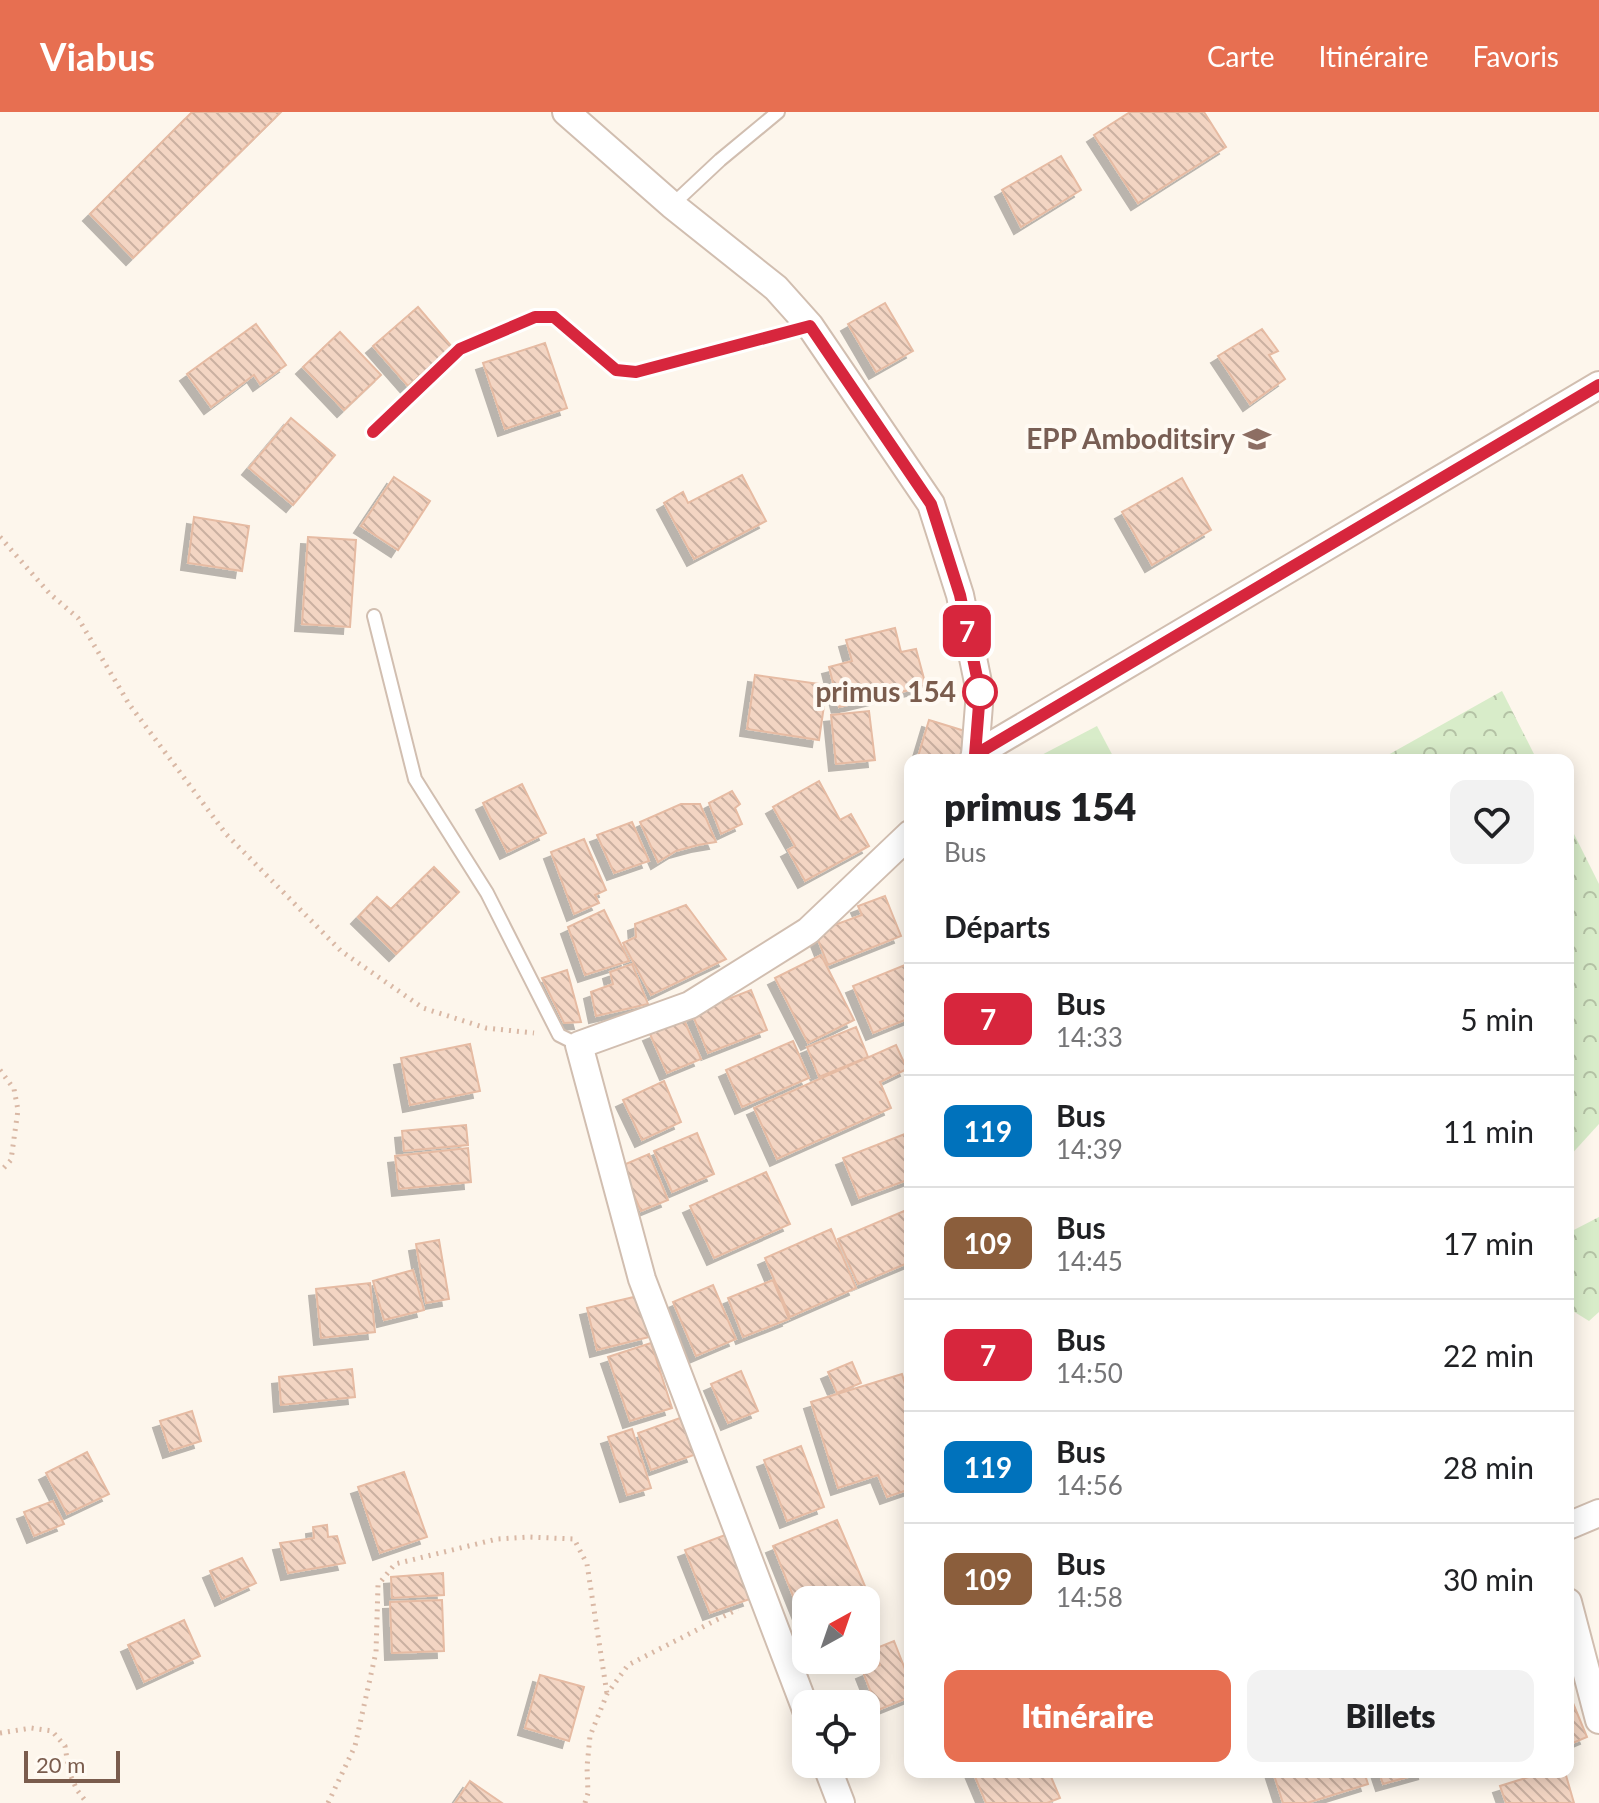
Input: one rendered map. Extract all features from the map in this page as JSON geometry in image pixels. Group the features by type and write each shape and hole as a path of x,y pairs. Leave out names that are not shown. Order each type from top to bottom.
{"street":[{"path":"566,112 672,205 776,288 810,326 931,504 960,595 980,692 974,754"},
{"path":"979,754 1599,385"},
{"path":"799,1690 642,1279 569,1040 690,1005 808,931 904,840"},
{"path":"1574,1523 1599,1513"},
{"path":"1574,1625 1599,1720"},
{"path":"831,1778 841,1803"}],"lane":[{"path":"672,205 778,112"},
{"path":"373,432 460,349 535,317 554,317 616,370 636,372 810,326"},
{"path":"374,616 415,779 487,893 569,1040"}],"path":[{"path":"0,537 50,594 78,618 129,704 226,834 341,951 423,1008 486,1028 569,1040"},
{"path":"0,1070 14,1089 18,1110 11,1160 0,1172"},
{"path":"328,1803 355,1746 376,1652 378,1585 395,1564 497,1539 574,1539 587,1564 607,1694"},
{"path":"585,1803 590,1736 607,1694 628,1665 764,1596"},
{"path":"0,1733 31,1728 52,1731 65,1746 69,1772 87,1803"}],"green space":[{"path":"1502,691 1534,754 1390,754"},
{"path":"1097,726 1112,754 1043,754"},
{"path":"1574,834 1599,884 1599,1124 1574,1151"},
{"path":"1599,1217 1599,1312 1589,1321 1574,1312 1574,1230"}],"building":[{"path":"192,112 281,112 133,258 90,214"},
{"path":"1130,112 1204,112 1226,147 1138,203 1094,135"},
{"path":"1061,156 1081,190 1021,227 1002,190"},
{"path":"885,303 913,351 876,372 848,324"},
{"path":"418,307 452,347 408,386 373,346"},
{"path":"256,324 286,365 260,384 254,375 211,407 187,374"},
{"path":"1262,329 1278,351 1269,355 1285,379 1250,404 1218,356"},
{"path":"340,332 381,375 344,410 303,367"},
{"path":"545,343 567,408 505,429 483,363"},
{"path":"291,418 335,455 293,505 249,468"},
{"path":"742,475 766,521 694,559 664,503 683,492 688,503"},
{"path":"394,477 430,501 398,550 361,526"},
{"path":"1182,478 1211,530 1152,565 1122,512"},
{"path":"194,517 249,526 242,571 188,563"},
{"path":"308,537 356,540 350,627 302,624"},
{"path":"895,628 901,652 916,649 926,686 839,707 829,667 852,661 846,640"},
{"path":"755,675 827,685 819,740 747,729"},
{"path":"869,711 875,760 836,764 831,715"},
{"path":"929,720 968,732 962,754 919,754"},
{"path":"819,781 840,820 851,814 869,846 805,881 788,850 795,846 773,807"},
{"path":"522,784 546,833 507,852 483,803"},
{"path":"732,791 740,804 735,808 742,824 721,834 709,803"},
{"path":"681,804 700,804 716,842 676,851 658,862 640,822"},
{"path":"632,822 649,861 614,873 597,835"},
{"path":"584,839 606,890 595,895 599,903 574,914 551,852"},
{"path":"434,867 459,892 396,954 358,917 377,897 391,909"},
{"path":"885,896 901,936 828,965 815,932 862,915 858,906"},
{"path":"686,905 726,959 651,995 623,943 636,937 635,924"},
{"path":"604,910 629,961 585,975 568,927"},
{"path":"821,955 854,1020 808,1043 775,978"},
{"path":"632,964 648,1004 596,1016 591,992 613,984 610,972"},
{"path":"904,965 904,1020 873,1033 853,986"},
{"path":"567,970 581,1022 564,1023 542,978"},
{"path":"751,990 767,1030 708,1053 692,1013"},
{"path":"684,1020 701,1059 667,1073 650,1034"},
{"path":"856,1027 868,1057 819,1077 807,1047"},
{"path":"793,1041 809,1078 742,1107 726,1070"},
{"path":"470,1044 480,1091 410,1105 401,1058"},
{"path":"896,1045 904,1062 904,1070 880,1082 891,1108 777,1159 754,1108"},
{"path":"664,1081 681,1122 642,1140 623,1100"},
{"path":"466,1125 468,1145 404,1151 402,1131"},
{"path":"697,1133 714,1174 672,1192 654,1151"},
{"path":"904,1134 904,1181 859,1198 843,1158"},
{"path":"468,1148 471,1182 399,1189 395,1156"},
{"path":"649,1154 668,1200 641,1211 621,1166"},
{"path":"766,1172 790,1224 714,1258 690,1206"},
{"path":"904,1211 904,1265 858,1284 838,1239"},
{"path":"831,1229 856,1288 790,1317 765,1258"},
{"path":"439,1240 449,1299 426,1303 416,1244"},
{"path":"413,1270 424,1310 384,1320 373,1281"},
{"path":"773,1280 789,1319 743,1337 728,1298"},
{"path":"370,1283 375,1332 321,1338 316,1289"},
{"path":"713,1285 736,1339 696,1356 673,1302"},
{"path":"638,1296 649,1337 597,1350 587,1308"},
{"path":"651,1343 672,1408 630,1421 608,1357"},
{"path":"852,1362 861,1383 837,1393 828,1372"},
{"path":"352,1369 355,1397 281,1405 279,1377"},
{"path":"741,1371 758,1411 728,1423 711,1384"},
{"path":"902,1374 904,1491 887,1497 878,1475 838,1488 811,1402"},
{"path":"192,1411 201,1441 170,1451 160,1421"},
{"path":"680,1418 694,1455 651,1470 638,1433"},
{"path":"632,1429 651,1488 627,1495 608,1437"},
{"path":"801,1446 824,1507 787,1521 764,1460"},
{"path":"87,1452 109,1494 67,1514 46,1473"},
{"path":"404,1472 427,1537 380,1553 358,1487"},
{"path":"53,1501 64,1524 34,1536 24,1512"},
{"path":"837,1520 865,1586 792,1586 792,1593 773,1546"},
{"path":"327,1525 328,1537 337,1536 345,1563 288,1573 280,1543 314,1538 313,1527"},
{"path":"725,1535 750,1599 710,1613 685,1550"},
{"path":"242,1558 256,1583 222,1599 210,1571"},
{"path":"443,1573 444,1595 392,1598 391,1577"},
{"path":"442,1600 444,1651 392,1653 390,1602"},
{"path":"184,1620 200,1656 144,1682 128,1645"},
{"path":"894,1641 904,1667 904,1699 880,1709 880,1690 870,1690 864,1674 880,1674 880,1647"},
{"path":"540,1675 584,1687 569,1741 525,1728"},
{"path":"1574,1706 1587,1737 1574,1742"},
{"path":"976,1778 1052,1778 1060,1798 1047,1803 986,1803"},
{"path":"1275,1778 1366,1778 1368,1784 1307,1803 1283,1803"},
{"path":"1381,1778 1404,1778 1383,1784"},
{"path":"1526,1778 1567,1778 1574,1803 1506,1803 1500,1786"},
{"path":"470,1781 502,1803 455,1803"}],"bus line":[{"name":"7","path":"373,432 460,349 535,317 554,317 616,370 636,372 810,326 931,504 960,595 980,692 975,754"},
{"name":"7","path":"977,754 1599,385"}],"place":[{"name":"EPP Amboditsiry","path":"1257,439"},
{"name":"primus 154","path":"980,692"}]}
